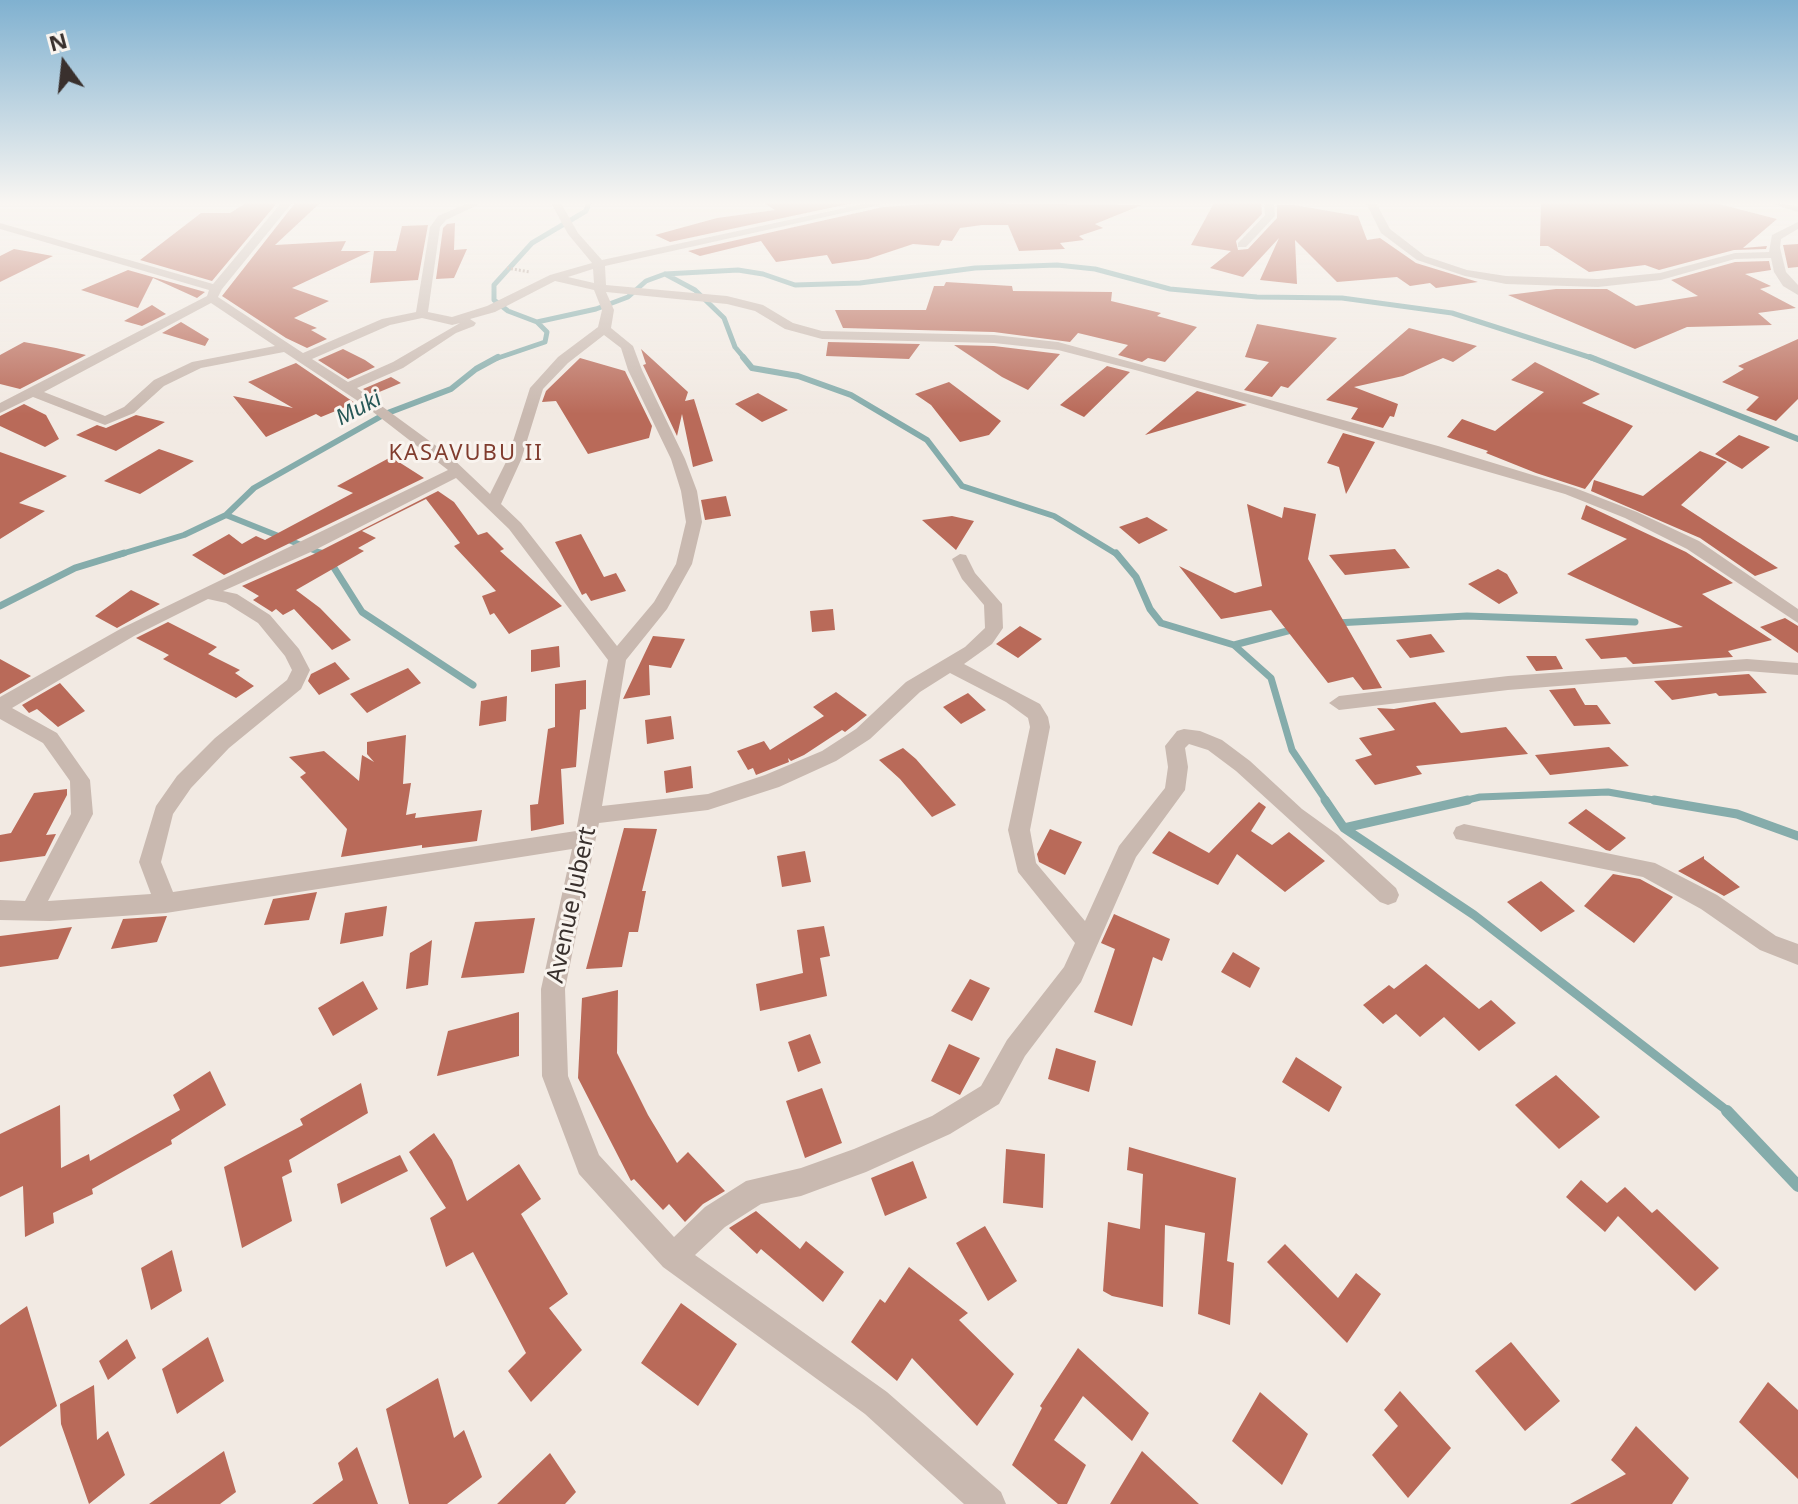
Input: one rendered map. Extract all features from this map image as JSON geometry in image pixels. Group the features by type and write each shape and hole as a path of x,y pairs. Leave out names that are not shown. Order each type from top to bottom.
{"street":[{"path":"151,273 214,293 284,348 347,387 428,444 515,526 617,659"},
{"path":"0,409 35,393 214,293 230,273"},
{"path":"422,314 428,273"},
{"path":"347,387 398,365 452,325 484,317 491,309 567,273"},
{"path":"494,503 514,460 537,388 563,360 604,306 600,273"},
{"path":"1466,273 1506,280 1598,283 1671,273"},
{"path":"1782,273 1787,283 1798,291"},
{"path":"554,277 604,306 727,300 759,308 789,326 822,335 994,339 1058,346 1144,368 1570,491 1631,515 1693,545 1798,617"},
{"name":"Avenue Jubert","path":"604,306 627,346 635,370 678,459 689,491 694,522 684,564 677,578 661,605 617,659 588,827 553,989 555,1076 589,1164 673,1257 876,1403 989,1504"},
{"path":"300,359 386,322 422,314 452,325"},
{"path":"35,393 105,421 129,410 159,383 197,365 284,348"},
{"path":"31,911 82,814 80,780 50,738 0,708 102,646 458,471"},
{"path":"0,910 166,903 588,827 708,802 772,781 829,756 863,734 913,687 986,640 994,628 993,604 968,575 960,559"},
{"path":"166,903 150,862 163,812 193,772 222,743 294,684 301,670 293,653 264,619 231,598 206,593"},
{"path":"948,664 1013,697 1033,709 1038,717 1040,727 1036,753 1019,830 1026,866 1088,941"},
{"path":"1339,703 1524,682 1747,665 1798,669"},
{"path":"673,1257 715,1217 756,1191 801,1182 856,1162 941,1125 990,1095 1016,1048 1073,974 1127,852 1175,790 1178,767 1175,746 1184,736 1200,738 1215,745 1243,766 1273,796 1330,841 1388,895"},
{"path":"1464,833 1647,869 1709,902 1768,943 1798,955"}],"building":[{"path":"0,273 18,273 0,282"},
{"path":"121,273 139,273 205,292 197,298 153,278 138,308 81,290"},
{"path":"185,273 219,273 212,281"},
{"path":"240,273 324,273 292,288 329,301 294,318 317,328 311,330 327,339 307,348 286,338 222,296"},
{"path":"371,273 419,273 418,280 370,283"},
{"path":"437,273 456,273 454,278 436,279"},
{"path":"1263,273 1297,273 1297,284 1260,280"},
{"path":"1328,273 1449,273 1478,282 1436,288 1430,283 1410,286 1397,277 1337,282"},
{"path":"1695,273 1750,273 1745,274 1771,286 1760,289 1796,308 1758,313 1772,325 1687,327 1635,349 1508,295 1556,289 1607,289 1636,306 1698,296 1671,280"},
{"path":"946,282 1012,286 1013,291 1112,292 1111,301 1161,313 1157,316 1197,327 1165,362 1148,358 1142,362 1118,355 1128,345 1078,333 1070,342 994,332 843,328 835,310 926,310 934,286 944,286"},
{"path":"152,305 166,314 142,326 124,321"},
{"path":"181,322 209,339 205,346 162,333"},
{"path":"1257,324 1337,338 1288,388 1281,386 1272,397 1244,390 1269,362 1245,357"},
{"path":"1409,328 1477,346 1453,362 1443,358 1403,376 1354,387 1398,404 1394,417 1390,416 1383,428 1351,419 1358,408 1326,400"},
{"path":"1798,339 1798,399 1776,421 1746,410 1759,397 1722,382 1744,369 1738,366"},
{"path":"24,342 86,355 20,389 0,384 0,355"},
{"path":"828,342 920,344 909,359 826,356"},
{"path":"954,345 1060,354 1028,390 1002,377"},
{"path":"343,349 375,367 348,379 318,360"},
{"path":"641,349 688,392 685,401 694,399 713,461 693,467 682,414 677,436 643,365 646,364"},
{"path":"580,358 625,371 652,426 649,438 588,454 556,401 542,402 546,391"},
{"path":"1535,362 1600,394 1582,403 1633,426 1585,489 1447,437 1462,419 1495,431 1544,392 1511,380"},
{"path":"296,363 355,403 321,417 316,414 266,437 233,396 293,408 248,382"},
{"path":"1107,366 1130,372 1084,417 1060,405"},
{"path":"391,377 401,383 372,395 363,389"},
{"path":"949,382 1001,421 989,435 960,442 931,405 915,394"},
{"path":"1197,391 1247,405 1145,435"},
{"path":"758,393 788,410 762,422 735,404"},
{"path":"24,404 46,415 59,439 45,447 0,426 0,416"},
{"path":"136,415 165,422 116,451 76,435 97,425 106,428"},
{"path":"1343,433 1375,442 1346,494 1339,467 1327,463"},
{"path":"1739,435 1770,447 1742,469 1715,454"},
{"path":"159,449 194,461 140,494 104,481"},
{"path":"1700,451 1727,462 1681,505 1778,568 1755,576 1700,538 1591,491 1594,480 1643,496"},
{"path":"0,452 67,476 19,503 45,511 0,539"},
{"path":"391,457 424,478 224,575 192,555 229,534 242,544 256,536 265,540 353,493 337,486"},
{"path":"438,491 454,502 478,535 487,532 504,549 500,551 562,606 509,634 494,613 490,615 482,596 496,591 454,546 460,543 426,499 362,531 376,538 358,548 364,551 296,590 320,608 351,640 332,650 294,609 283,615 276,609 272,612 253,600 259,596 242,586 314,554"},
{"path":"726,496 731,516 705,520 701,500"},
{"path":"1247,504 1282,518 1284,507 1316,514 1308,559 1382,688 1363,690 1353,677 1328,683 1271,610 1221,619 1179,566 1235,593 1262,586"},
{"path":"1586,505 1686,552 1733,583 1702,594 1772,640 1728,651 1733,657 1633,664 1626,657 1601,659 1585,639 1683,627 1567,574 1627,539 1581,519"},
{"path":"952,516 974,521 956,550 922,520"},
{"path":"1147,517 1168,530 1139,544 1119,527"},
{"path":"581,534 604,577 616,573 626,591 591,601 586,593 582,595 555,542"},
{"path":"1395,549 1410,568 1345,575 1329,555"},
{"path":"1498,569 1507,574 1518,593 1499,604 1468,584"},
{"path":"131,590 160,604 117,628 95,616"},
{"path":"833,609 835,630 812,632 810,611"},
{"path":"1785,618 1798,626 1798,653 1760,627"},
{"path":"168,622 217,647 208,654 240,670 235,673 254,686 236,698 163,659 169,655 136,638"},
{"path":"1020,626 1042,639 1018,658 996,644"},
{"path":"1431,634 1445,652 1410,658 1396,640"},
{"path":"653,636 685,639 671,668 649,665 650,695 623,699"},
{"path":"559,646 560,667 531,672 531,650"},
{"path":"1526,656 1556,656 1563,669 1536,671"},
{"path":"0,659 31,676 0,694"},
{"path":"335,662 350,679 319,695 308,681 311,674"},
{"path":"408,668 421,683 367,713 350,694"},
{"path":"1749,674 1767,693 1719,696 1716,693 1672,700 1654,681"},
{"path":"586,680 586,709 580,710 576,767 561,769 564,824 531,831 530,805 538,804 548,729 555,727 555,684"},
{"path":"60,683 85,711 58,727 37,709 29,713 22,705"},
{"path":"1575,688 1585,705 1597,705 1611,724 1574,726 1549,690"},
{"path":"836,692 867,715 845,732 842,730 804,755 791,761 788,758 789,762 756,775 753,768 748,770 737,751 764,741 770,750 824,716 813,707"},
{"path":"968,693 986,710 961,724 943,707"},
{"path":"507,696 506,721 479,726 481,701"},
{"path":"1435,702 1461,733 1506,727 1528,754 1416,766 1422,774 1375,785 1355,760 1372,755 1359,738 1395,730 1377,708 1394,709"},
{"path":"671,716 674,739 647,744 645,720"},
{"path":"406,735 403,784 411,783 406,815 416,813 415,818 482,810 477,841 422,848 422,845 341,857 347,829 300,777 306,773 289,757 324,751 359,781 362,755 374,762 367,754 367,742"},
{"path":"1609,747 1629,766 1550,775 1535,755"},
{"path":"903,748 956,805 932,817 900,779 879,760"},
{"path":"691,766 693,788 666,793 664,771"},
{"path":"67,789 67,795 46,835 56,834 45,856 0,862 0,835 11,833 34,793"},
{"path":"1259,802 1266,807 1251,831 1272,845 1289,832 1325,861 1285,892 1237,854 1218,885 1152,853 1169,831 1209,853"},
{"path":"1586,809 1626,838 1610,851 1606,850 1568,823"},
{"path":"624,828 657,829 642,891 646,891 638,932 629,932 622,967 586,969"},
{"path":"1050,829 1082,842 1065,875 1039,862 1037,854"},
{"path":"805,851 811,882 782,887 777,856"},
{"path":"1704,856 1740,887 1724,896 1678,871"},
{"path":"1613,874 1640,879 1673,897 1634,943 1584,906"},
{"path":"1541,881 1575,911 1541,932 1507,902"},
{"path":"317,892 309,920 264,925 273,899"},
{"path":"387,906 383,936 340,944 345,913"},
{"path":"1114,914 1170,939 1162,961 1153,957 1132,1026 1094,1012 1115,949 1101,943"},
{"path":"167,916 157,942 111,949 123,919"},
{"path":"535,918 524,973 461,978 475,922"},
{"path":"824,926 830,956 820,958 827,996 760,1011 756,984 803,973 797,930"},
{"path":"72,927 58,959 0,967 0,936"},
{"path":"432,940 428,985 406,989 410,953"},
{"path":"1233,952 1260,968 1250,988 1221,972"},
{"path":"1426,964 1479,1009 1491,1000 1516,1023 1479,1051 1444,1017 1420,1037 1396,1014 1383,1024 1363,1005 1389,985 1394,989"},
{"path":"970,979 990,988 972,1021 951,1011"},
{"path":"363,981 378,1009 333,1036 318,1008"},
{"path":"618,990 617,1053 648,1115 677,1163 688,1152 725,1191 703,1204 685,1222 669,1204 663,1210 634,1179 631,1181 578,1078 582,998"},
{"path":"519,1012 519,1056 437,1076 448,1031"},
{"path":"810,1034 821,1063 798,1072 788,1042"},
{"path":"949,1044 980,1058 960,1095 931,1081"},
{"path":"1056,1048 1096,1061 1089,1092 1048,1079"},
{"path":"1296,1057 1342,1087 1329,1112 1282,1082"},
{"path":"210,1071 226,1105 171,1140 172,1144 92,1189 93,1194 53,1213 54,1223 25,1237 23,1186 0,1197 0,1134 60,1105 61,1168 89,1154 90,1161 180,1110 173,1095"},
{"path":"1556,1075 1600,1117 1559,1149 1515,1105"},
{"path":"361,1083 368,1113 289,1160 292,1172 282,1177 292,1221 242,1248 224,1167 303,1125 300,1119"},
{"path":"822,1088 842,1143 805,1158 786,1101"},
{"path":"434,1133 452,1160 467,1201 519,1164 541,1199 521,1214 568,1294 549,1308 582,1350 531,1402 508,1371 526,1353 473,1252 446,1267 430,1218 446,1208 409,1152"},
{"path":"1129,1147 1236,1178 1227,1261 1234,1263 1230,1325 1198,1314 1205,1233 1165,1225 1163,1307 1112,1296 1103,1291 1108,1222 1140,1229 1143,1174 1127,1170"},
{"path":"1006,1149 1045,1154 1043,1208 1003,1203"},
{"path":"400,1155 408,1171 341,1204 337,1184"},
{"path":"913,1161 927,1198 885,1216 871,1178"},
{"path":"1581,1180 1607,1203 1625,1187 1652,1213 1657,1209 1719,1268 1695,1291 1618,1216 1605,1232 1566,1197"},
{"path":"756,1211 800,1249 806,1241 844,1272 823,1302 761,1249 757,1254 729,1228"},
{"path":"985,1226 1017,1281 988,1301 956,1243"},
{"path":"1285,1244 1338,1298 1356,1273 1381,1294 1347,1343 1267,1262"},
{"path":"172,1250 182,1291 151,1310 141,1268"},
{"path":"909,1267 968,1313 959,1320 1014,1374 977,1426 912,1358 897,1381 851,1342 880,1299 885,1303"},
{"path":"681,1303 737,1344 698,1406 641,1363"},
{"path":"27,1306 57,1406 0,1447 0,1325"},
{"path":"208,1337 224,1381 177,1414 162,1369"},
{"path":"127,1339 136,1358 108,1380 99,1361"},
{"path":"1511,1342 1560,1401 1525,1431 1475,1371"},
{"path":"1078,1348 1149,1413 1132,1441 1083,1396 1054,1440 1086,1465 1067,1504 1058,1504 1012,1465 1042,1408 1040,1406"},
{"path":"438,1378 454,1438 464,1430 482,1477 447,1504 409,1504 386,1409"},
{"path":"1768,1382 1798,1410 1798,1479 1739,1422"},
{"path":"94,1385 97,1440 108,1431 125,1475 89,1504 61,1424 60,1404"},
{"path":"1400,1391 1451,1448 1408,1498 1372,1455 1398,1426 1384,1410"},
{"path":"1260,1392 1308,1434 1282,1485 1232,1441"},
{"path":"1636,1426 1689,1478 1672,1504 1570,1504 1626,1474 1611,1460"},
{"path":"357,1447 378,1504 312,1504 343,1480 338,1463"},
{"path":"224,1451 236,1492 220,1504 149,1504"},
{"path":"1142,1451 1199,1504 1110,1504"},
{"path":"550,1453 576,1492 565,1504 497,1504"}],"waterway":[{"name":"Muki","path":"505,273 494,285 494,300 508,311 537,322"},
{"path":"665,274 680,273"},
{"path":"758,273 795,285 860,283 935,273"},
{"path":"1111,273 1170,289 1257,297 1342,298 1452,313 1595,359"},
{"path":"537,322 596,309 628,297 646,281 665,274"},
{"path":"665,274 695,290 724,318 735,347 745,359"},
{"name":"Muki","path":"495,359 545,342 547,332 537,322"},
{"name":"Muki","path":"226,515 254,488 385,414 451,389 476,369 498,357"},
{"path":"743,357 752,368 798,376 851,395 927,440 962,486 1054,516 1117,555"},
{"path":"1590,357 1798,439"},
{"name":"Muki","path":"118,555 184,535 226,515"},
{"path":"226,515 326,555 362,612 473,685"},
{"name":"Muki","path":"0,606 75,568 124,553"},
{"path":"1117,555 1136,577 1150,609 1161,623 1234,645"},
{"path":"1336,623 1467,616 1635,622"},
{"path":"1234,645 1295,629"},
{"path":"1234,645 1271,678 1292,750 1327,802"},
{"path":"1459,802 1480,797 1608,792 1665,802"},
{"path":"1325,800 1344,828"},
{"path":"1344,828 1468,800"},
{"path":"1654,800 1737,814 1798,836"},
{"path":"1344,828 1474,915 1730,1113"},
{"path":"1727,1111 1798,1186"}],"district":[{"name":"KASAVUBU II","path":"466,454"}]}
